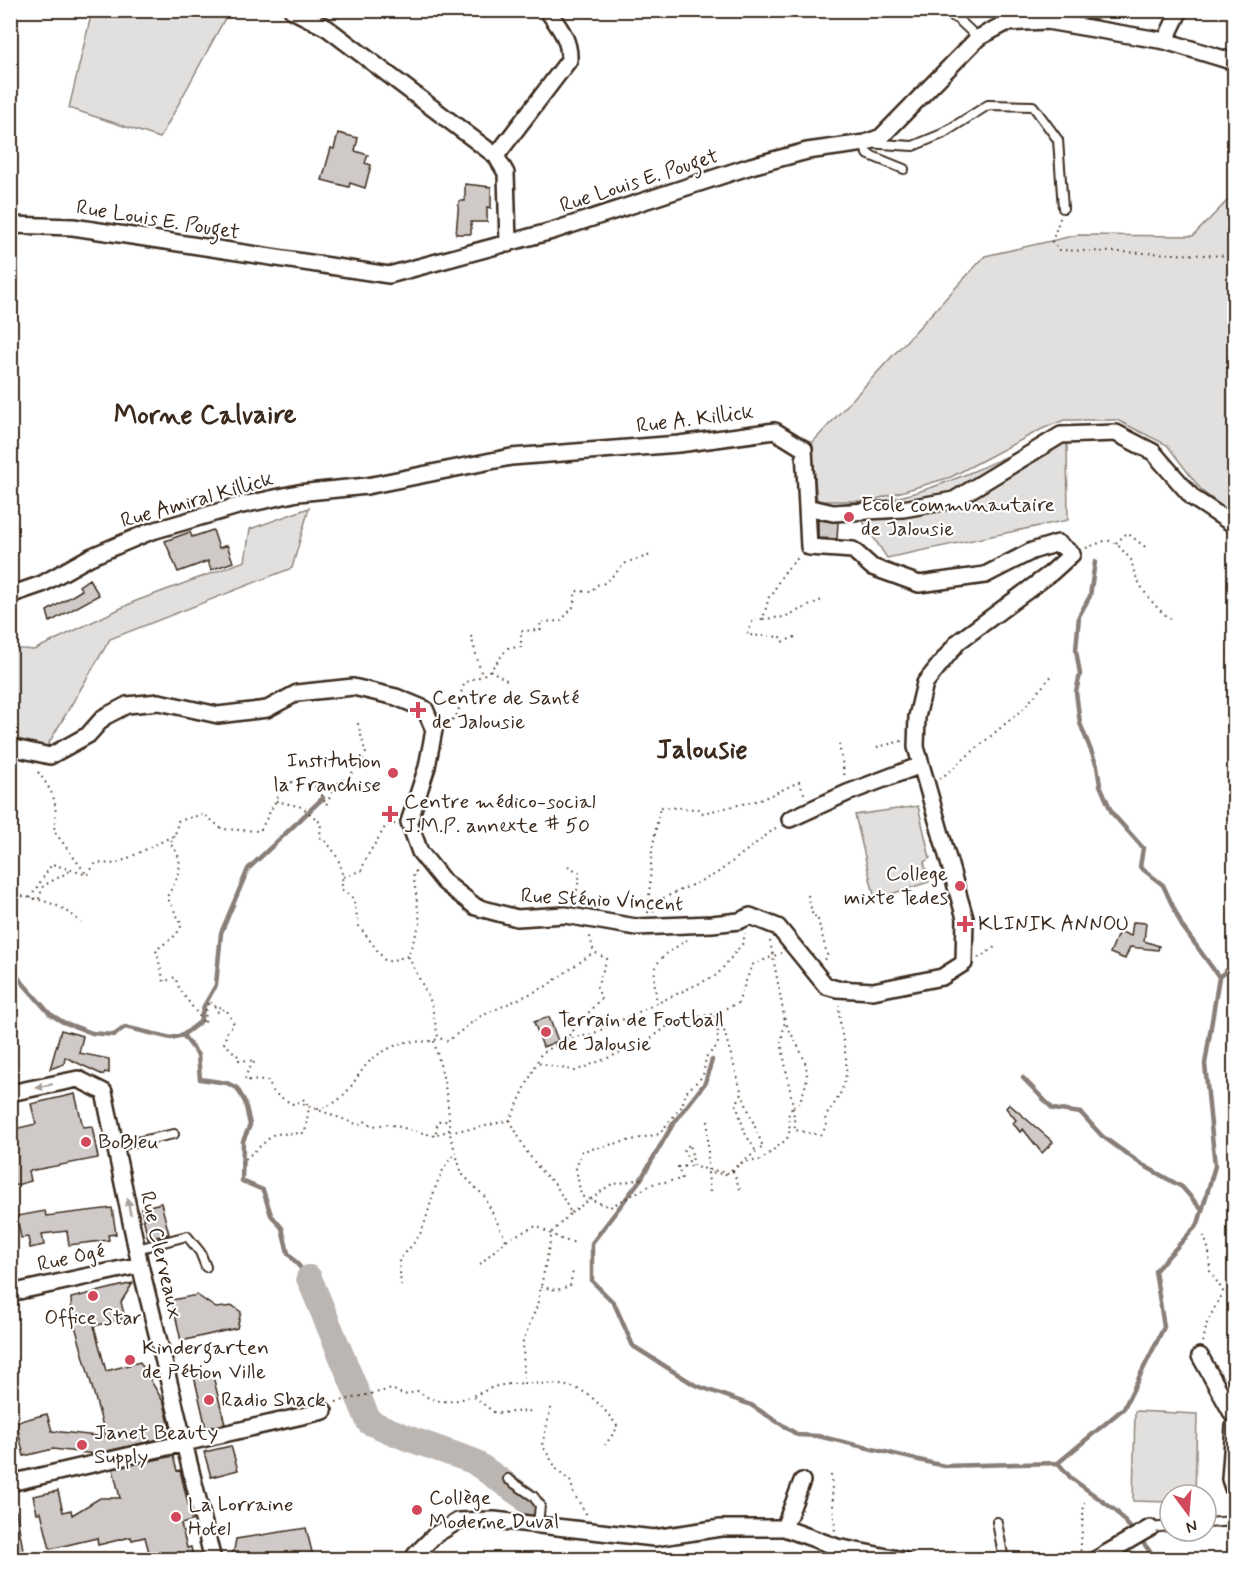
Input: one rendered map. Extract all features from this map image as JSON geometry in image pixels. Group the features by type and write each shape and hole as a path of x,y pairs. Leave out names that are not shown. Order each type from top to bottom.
{"street":[{"path":"292,10 327,28 496,156 506,173 508,244"},
{"path":"496,156 568,60 570,47 566,37 547,10"},
{"path":"1166,41 1180,10"},
{"name":"Rue Louis E. Pouget","path":"14,221 73,227 389,276 508,244 751,166 807,151 865,143 881,137 978,38 1006,22 1047,21 1166,41 1234,62"},
{"name":"Rue A. Killick","path":"298,493 367,486 511,457 679,444 775,431 804,449 809,547"},
{"path":"807,507 833,513 903,509 954,500 1060,435 1116,433 1153,452 1194,498 1234,525"},
{"name":"Rue Amiral Killick","path":"10,595 42,584 90,557 148,531 238,506 298,493"},
{"path":"809,547 853,550 872,567 919,584 985,575 1032,551 1058,543 1072,554 1051,573 957,642 925,683 917,717 916,738 927,788 965,918 964,963 942,977 873,990 838,990"},
{"path":"10,747 50,756 88,735 104,717 127,705 159,702 218,716 267,709 297,693 353,687 396,697 424,709 434,730 427,767 409,822"},
{"path":"790,819 847,793 921,765"},
{"name":"Rue Sténio Vincent","path":"409,822 420,852 444,882 476,907 517,918 579,918 636,927 646,925 678,927 739,921 750,916 767,920 778,927 826,986 838,990"},
{"name":"Rue Clerveaux","path":"10,1093 78,1079 104,1092 140,1264 213,1560"},
{"name":"Rue Ogé","path":"10,1293 140,1264"},
{"path":"1200,1356 1234,1417"},
{"path":"10,1483 324,1411"},
{"path":"1234,1426 1230,1479 1234,1491"},
{"path":"784,1528 802,1481"},
{"path":"415,1560 415,1555 435,1535 458,1521 494,1520 654,1539 722,1528 784,1528 837,1547 903,1560"},
{"path":"1095,1560 1150,1528"}],"lane":[{"path":"943,10 959,20 978,38"},
{"path":"904,169 867,154 865,143 913,146 942,134 988,105 1033,106 1058,140 1063,208"},
{"path":"117,1146 174,1134"},
{"path":"137,1249 187,1236 200,1252 206,1267"},
{"path":"508,1479 533,1496 540,1505 538,1526"},
{"path":"1232,1521 1234,1555"},
{"path":"997,1522 1004,1560"},
{"path":"1150,1528 1158,1527"},
{"path":"1113,1551 1128,1560"}],"path":[{"path":"1063,208 1052,242 1059,250 1233,256"},
{"path":"1116,543 1127,533 1148,549"},
{"path":"1072,554 1107,540 1116,543 1132,561 1132,570 1161,614 1173,620"},
{"path":"763,619 769,597 773,594 776,584 809,547"},
{"path":"434,730 455,720 461,706 463,687 467,682 482,676 498,664 508,648 521,647 521,632 541,630 540,622 561,621 573,608 576,591 591,592 596,585 605,583 627,562 651,555"},
{"path":"795,637 782,642 781,637 747,634 753,619 784,617 824,599"},
{"path":"471,636 482,676"},
{"path":"490,670 508,681"},
{"path":"927,788 957,767 971,751 1024,708 1054,673"},
{"path":"357,720 366,754 349,777 336,784 326,805 319,788 286,781 260,831 222,829 204,814 178,821 170,844 177,851 181,872 167,897 182,925 176,935 156,950 164,982 175,977 180,990 205,1024 206,1007 210,1000 212,1006 220,1007 217,1012 226,1009 234,1024 226,1032 224,1043 240,1058 238,1060 255,1061 248,1070 245,1080 268,1081 274,1093 292,1104 297,1102 359,1125 366,1122 372,1126 388,1124 435,1136 449,1131 473,1129 510,1120 539,1063 541,1054 567,1039 590,1035 717,975 743,943 750,916"},
{"path":"877,747 916,738"},
{"path":"839,744 847,793"},
{"path":"38,772 55,795 54,831 87,874"},
{"path":"646,925 652,850 660,807 698,809 703,813 760,800 799,782 811,809"},
{"path":"276,801 302,807 321,823 320,837 331,845 344,877 341,889 353,898 360,926 386,962 408,956"},
{"path":"646,925 659,900 716,874 790,819"},
{"path":"344,877 362,870 365,856 374,849 386,825 409,822"},
{"path":"87,874 96,863 116,864 175,835"},
{"path":"429,863 412,873 420,923 408,956 431,1002 439,1038"},
{"path":"30,898 52,864 87,874"},
{"path":"567,1039 601,998 597,987 607,959 594,952 579,918 580,873 568,866"},
{"path":"39,900 43,886 72,870"},
{"path":"10,894 39,900 68,910 81,923"},
{"path":"808,895 813,917 818,916 828,958 810,967"},
{"path":"733,1169 743,1162 761,1160 787,1139 790,1130 788,1116 794,1106 798,1106 806,1088 809,1071 785,1021 767,920"},
{"path":"657,1004 655,964 666,953 688,939"},
{"path":"964,963 986,954 995,947"},
{"path":"539,1063 575,1071 645,1043 673,1022 713,1014 738,1003 752,965 795,948"},
{"path":"309,1107 326,1107 350,1090 374,1057 405,1042 434,1041 439,1038 448,1041 479,1017 545,987 594,952"},
{"path":"785,1021 781,1042 794,1106 795,1130 820,1135 827,1126 825,1118 837,1103 848,1073 844,1041 840,1030 838,990"},
{"path":"713,1014 723,1027 742,1094 763,1147 755,1150 728,1173 694,1167 690,1144 684,1150 691,1166 678,1167 682,1179 652,1184 610,1207 581,1196 576,1168 582,1151 659,1134 682,1107 686,1092 703,1076 706,1057 718,1045 717,1032 723,1027"},
{"path":"434,1041 447,1086 449,1131 462,1174 484,1196 506,1240"},
{"path":"742,1094 736,1104 745,1133 755,1150"},
{"path":"241,1163 274,1134 305,1133 309,1107 303,1099"},
{"path":"435,1136 438,1121 449,1120"},
{"path":"510,1120 526,1151 540,1171 555,1185 571,1214"},
{"path":"708,1121 707,1181 710,1192"},
{"path":"400,1286 399,1260 421,1233 446,1162 455,1154"},
{"path":"733,1169 741,1192"},
{"path":"524,1383 523,1341 541,1287 552,1232 571,1214 610,1185 642,1179"},
{"path":"480,1264 506,1240 536,1226 552,1232 563,1240 577,1243"},
{"path":"1200,1356 1207,1323 1223,1291 1210,1271 1209,1251 1204,1236"},
{"path":"541,1287 557,1290 570,1286 573,1271"},
{"path":"352,1398 392,1389 404,1395 418,1391 437,1402 474,1396 493,1387 524,1383 574,1385 600,1404 618,1427 605,1445"},
{"path":"474,1396 495,1413 533,1411"},
{"path":"550,1408 542,1445 558,1471 571,1482 574,1494 593,1523"},
{"path":"831,1475 837,1547"},
{"path":"1080,1560 1084,1502"}],"shaded area":[{"path":"92,11 229,11 160,138 69,108"},
{"path":"1232,196 1234,197 1234,516 1202,491 1167,445 1117,420 1064,420 1042,429 951,477 870,501 817,501 812,443 985,256 1077,235 1193,236"},
{"path":"1051,436 1067,439 1068,520 887,558 852,505 878,502 929,488 979,469"},
{"path":"309,508 292,568 110,639 46,748 11,740 11,648 34,650 136,601 245,561 250,529"},
{"path":"918,806 930,858 924,862 929,882 875,899 855,815"},
{"path":"1135,1411 1197,1414 1195,1483 1158,1483 1158,1502 1133,1501"}],"building":[{"path":"338,133 358,138 355,151 368,155 365,163 371,165 365,188 350,183 349,187 322,180"},
{"path":"465,184 491,187 491,208 487,207 487,222 471,222 471,234 456,234 459,201 465,201"},
{"path":"818,520 838,522 837,539 818,538"},
{"path":"213,530 219,548 227,545 233,562 211,570 208,561 178,572 165,541 190,532 192,537"},
{"path":"89,579 99,595 50,622 47,611 82,590 79,586"},
{"path":"1133,922 1146,923 1144,941 1159,946 1158,950 1130,947 1125,959 1110,953 1119,931 1131,936"},
{"name":"Terrain de Football de Jalousie","path":"549,1017 558,1041 543,1047 534,1022"},
{"path":"61,1030 83,1036 79,1053 109,1059 109,1073 105,1072 103,1075 65,1057 64,1064 50,1069"},
{"path":"75,1094 83,1127 92,1126 98,1158 29,1171 31,1181 13,1186 10,1176 10,1130 36,1124 31,1104"},
{"path":"1009,1104 1053,1142 1042,1153 1023,1129 1020,1132 1013,1123 1016,1120 1006,1108"},
{"path":"161,1203 169,1234 148,1239 141,1208"},
{"path":"112,1208 116,1234 108,1235 109,1240 69,1245 67,1231 42,1234 44,1245 30,1248 28,1237 21,1238 17,1216 45,1211 46,1216"},
{"path":"133,1283 121,1302 125,1318 94,1326 106,1371 140,1362 164,1403 172,1436 95,1454 53,1449 24,1456 16,1422 47,1414 52,1431 106,1437 72,1315 71,1298"},
{"path":"197,1295 216,1308 233,1306 241,1312 237,1328 181,1341 172,1300"},
{"path":"212,1372 225,1424 206,1428 194,1376"},
{"path":"231,1446 238,1470 211,1477 204,1452"},
{"path":"173,1456 177,1471 180,1470 192,1521 181,1524 187,1548 191,1547 194,1560 151,1560 145,1537 132,1540 131,1537 98,1545 97,1538 50,1549 41,1512 37,1513 33,1496 58,1491 63,1512 71,1510 72,1515 100,1498 120,1498 113,1469"},
{"path":"16,1511 25,1560 10,1560 10,1512"},
{"path":"306,1528 314,1560 228,1560 234,1550 236,1539"}],"waterway":[{"path":"1095,562 1090,596 1079,616 1076,650 1080,674 1076,692 1080,723 1097,766 1100,785 1112,813 1143,848 1140,867 1163,885 1182,926 1219,977 1205,1064 1215,1166 1198,1224 1155,1271 1164,1327 1124,1408 1058,1463 1071,1478 1116,1511 1134,1532"},
{"path":"183,1035 200,1022 204,1006 216,985 221,933 248,869 323,798"},
{"path":"1219,977 1234,964"},
{"path":"14,973 50,1014 63,1022 92,1033 114,1035 125,1027 171,1038 183,1035 198,1055 200,1079 227,1083 237,1088 245,1102 250,1125 243,1141 242,1181 263,1190 271,1215 282,1228 288,1253 309,1278"},
{"path":"712,1060 705,1083 673,1124 641,1179 592,1243 592,1281 614,1303 633,1346 695,1385 751,1405 798,1435 818,1436 944,1466 1058,1463"},
{"path":"1023,1078 1053,1109 1081,1113 1102,1136 1141,1164 1182,1187 1202,1210"},
{"path":"309,1278 369,1422 473,1461 525,1498 531,1506"},
{"path":"1140,1539 1157,1560"}],"place":[{"name":"Ecole communautaire de Jalousie","path":"849,517"},
{"name":"Centre de Santé de Jalousie","path":"418,710"},
{"name":"Institution la Franchise","path":"393,773"},
{"name":"Centre médico-social J.M.P. annexte # 50","path":"390,814"},
{"name":"College mixte Tedes","path":"960,886"},
{"name":"KLINIK ANNOU","path":"965,924"},
{"name":"Terrain de Football de Jalousie","path":"546,1032"},
{"name":"BoBleu","path":"86,1142"},
{"name":"Office Star","path":"93,1296"},
{"name":"Kindergarten de Pétion Ville","path":"130,1360"},
{"name":"Radio Shack","path":"209,1400"},
{"name":"Janet Beauty Supply","path":"82,1445"},
{"name":"Collège Moderne Duval","path":"417,1510"},
{"name":"La Lorraine Hotel","path":"176,1517"}],"district":[{"name":"Morne Calvaire","path":"205,415"},
{"name":"Jalousie","path":"702,750"}]}
